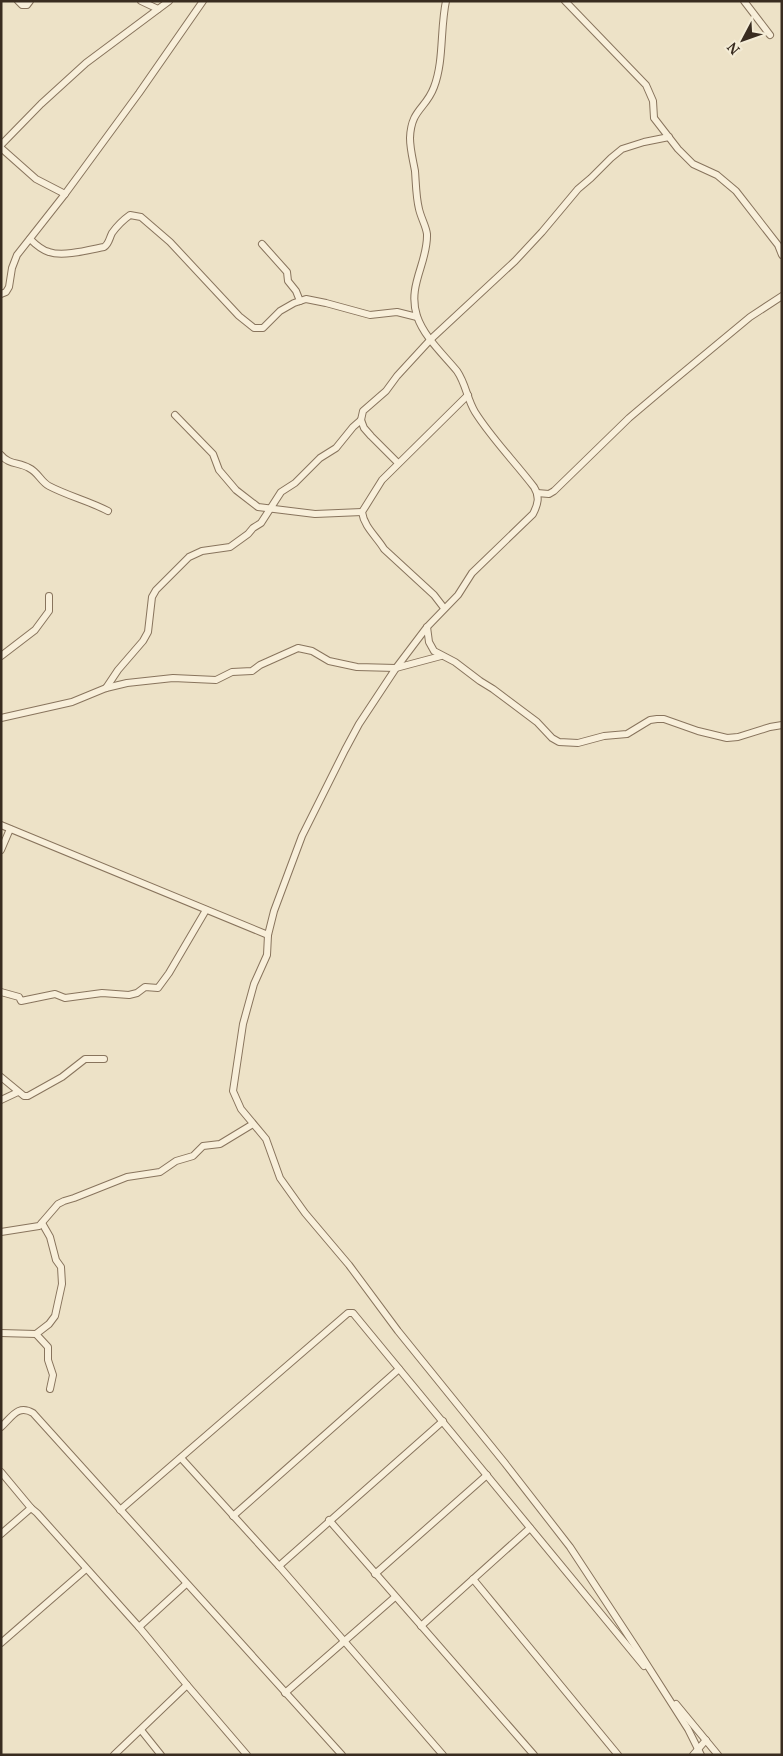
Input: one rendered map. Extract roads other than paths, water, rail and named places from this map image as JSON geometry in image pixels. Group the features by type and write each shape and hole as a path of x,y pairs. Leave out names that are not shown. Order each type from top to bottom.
{"street":[{"path":"18,1 22,5 27,5 30,1"},
{"path":"141,1 158,9"},
{"path":"65,194 36,179 2,144 41,104 86,63 169,1"},
{"path":"1,294 6,292 9,287 12,268 17,255 65,194 203,1"},
{"path":"446,1 442,21 439,66 434,88 416,113 411,126 410,141 418,207 427,234 415,284 414,302 417,317 422,328 457,372 477,416 527,477 537,493 537,505 532,514 472,573 458,595 427,627 396,668 359,724 313,812 284,884 268,935 267,955 254,984 242,1032 233,1091 241,1109 266,1139 280,1178 286,1188 570,1547 700,1751"},
{"path":"566,1 646,86 653,101 654,118 685,158 717,175 736,191 780,246 782,255"},
{"path":"744,1 770,35"},
{"path":"106,688 148,632 152,597 156,590 189,557 194,554 233,546 261,523 280,492 295,483 320,458 336,448 361,420 364,411 386,391 397,376 431,340 515,260 542,232 578,188 592,178 611,158 622,149 644,142 668,138"},
{"path":"30,239 38,248 50,253 77,252 104,247 123,220 130,215 141,217 170,242 239,316 254,328 263,328 280,311 306,299 370,315 397,312 417,317"},
{"path":"262,244 287,272 288,281 296,291 300,301"},
{"path":"537,493 549,494 559,487 642,407 728,334 782,296"},
{"path":"444,608 434,595 384,550 380,541 366,526 362,512 382,480 468,395"},
{"path":"175,414 213,454 219,470 236,490 258,506 316,514 362,512"},
{"path":"361,420 364,428 398,463"},
{"path":"1,455 8,462 29,468 48,485 108,511"},
{"path":"1,656 36,630 49,611 49,596"},
{"path":"427,627 431,648 493,689 537,722 552,738 559,742 578,743 604,736 627,734 650,720 657,719 713,736 727,738 738,737 782,725"},
{"path":"1,718 72,702 106,688 139,682 173,678 216,680 232,672 252,671 260,665 298,648 312,651 328,661 357,667 396,668 441,656"},
{"path":"1,825 268,935"},
{"path":"1,850 10,829"},
{"path":"1,992 18,997 20,1000 55,994 65,998 102,994 129,995 137,993 145,987 158,988 169,973 206,910"},
{"path":"1,1077 18,1092 28,1096 62,1077 85,1059 104,1059"},
{"path":"1,1100 18,1092"},
{"path":"1,1232 32,1228 42,1223 58,1204 64,1201 127,1177 160,1172 176,1161 191,1157 203,1146 220,1144 253,1124"},
{"path":"1,1333 36,1334 49,1324 55,1316 62,1284 60,1266 56,1260 50,1237 42,1223"},
{"path":"120,1510 348,1313 353,1312 718,1755"},
{"path":"36,1334 48,1347 48,1360 53,1375 50,1389"},
{"path":"233,1516 399,1368"},
{"path":"1,1427 20,1410 26,1409 33,1413 342,1755"},
{"path":"279,1566 329,1520 443,1422"},
{"path":"181,1458 279,1566 443,1755"},
{"path":"1,1472 31,1508 38,1513 139,1627 248,1755"},
{"path":"375,1574 487,1475"},
{"path":"1,1534 31,1508"},
{"path":"329,1520 534,1755"},
{"path":"421,1626 530,1528"},
{"path":"1,1643 86,1569"},
{"path":"473,1579 617,1755"},
{"path":"139,1627 186,1584"},
{"path":"285,1693 395,1597"},
{"path":"114,1755 187,1685"},
{"path":"140,1730 161,1755"},
{"path":"693,1755 700,1751 706,1740"}]}
